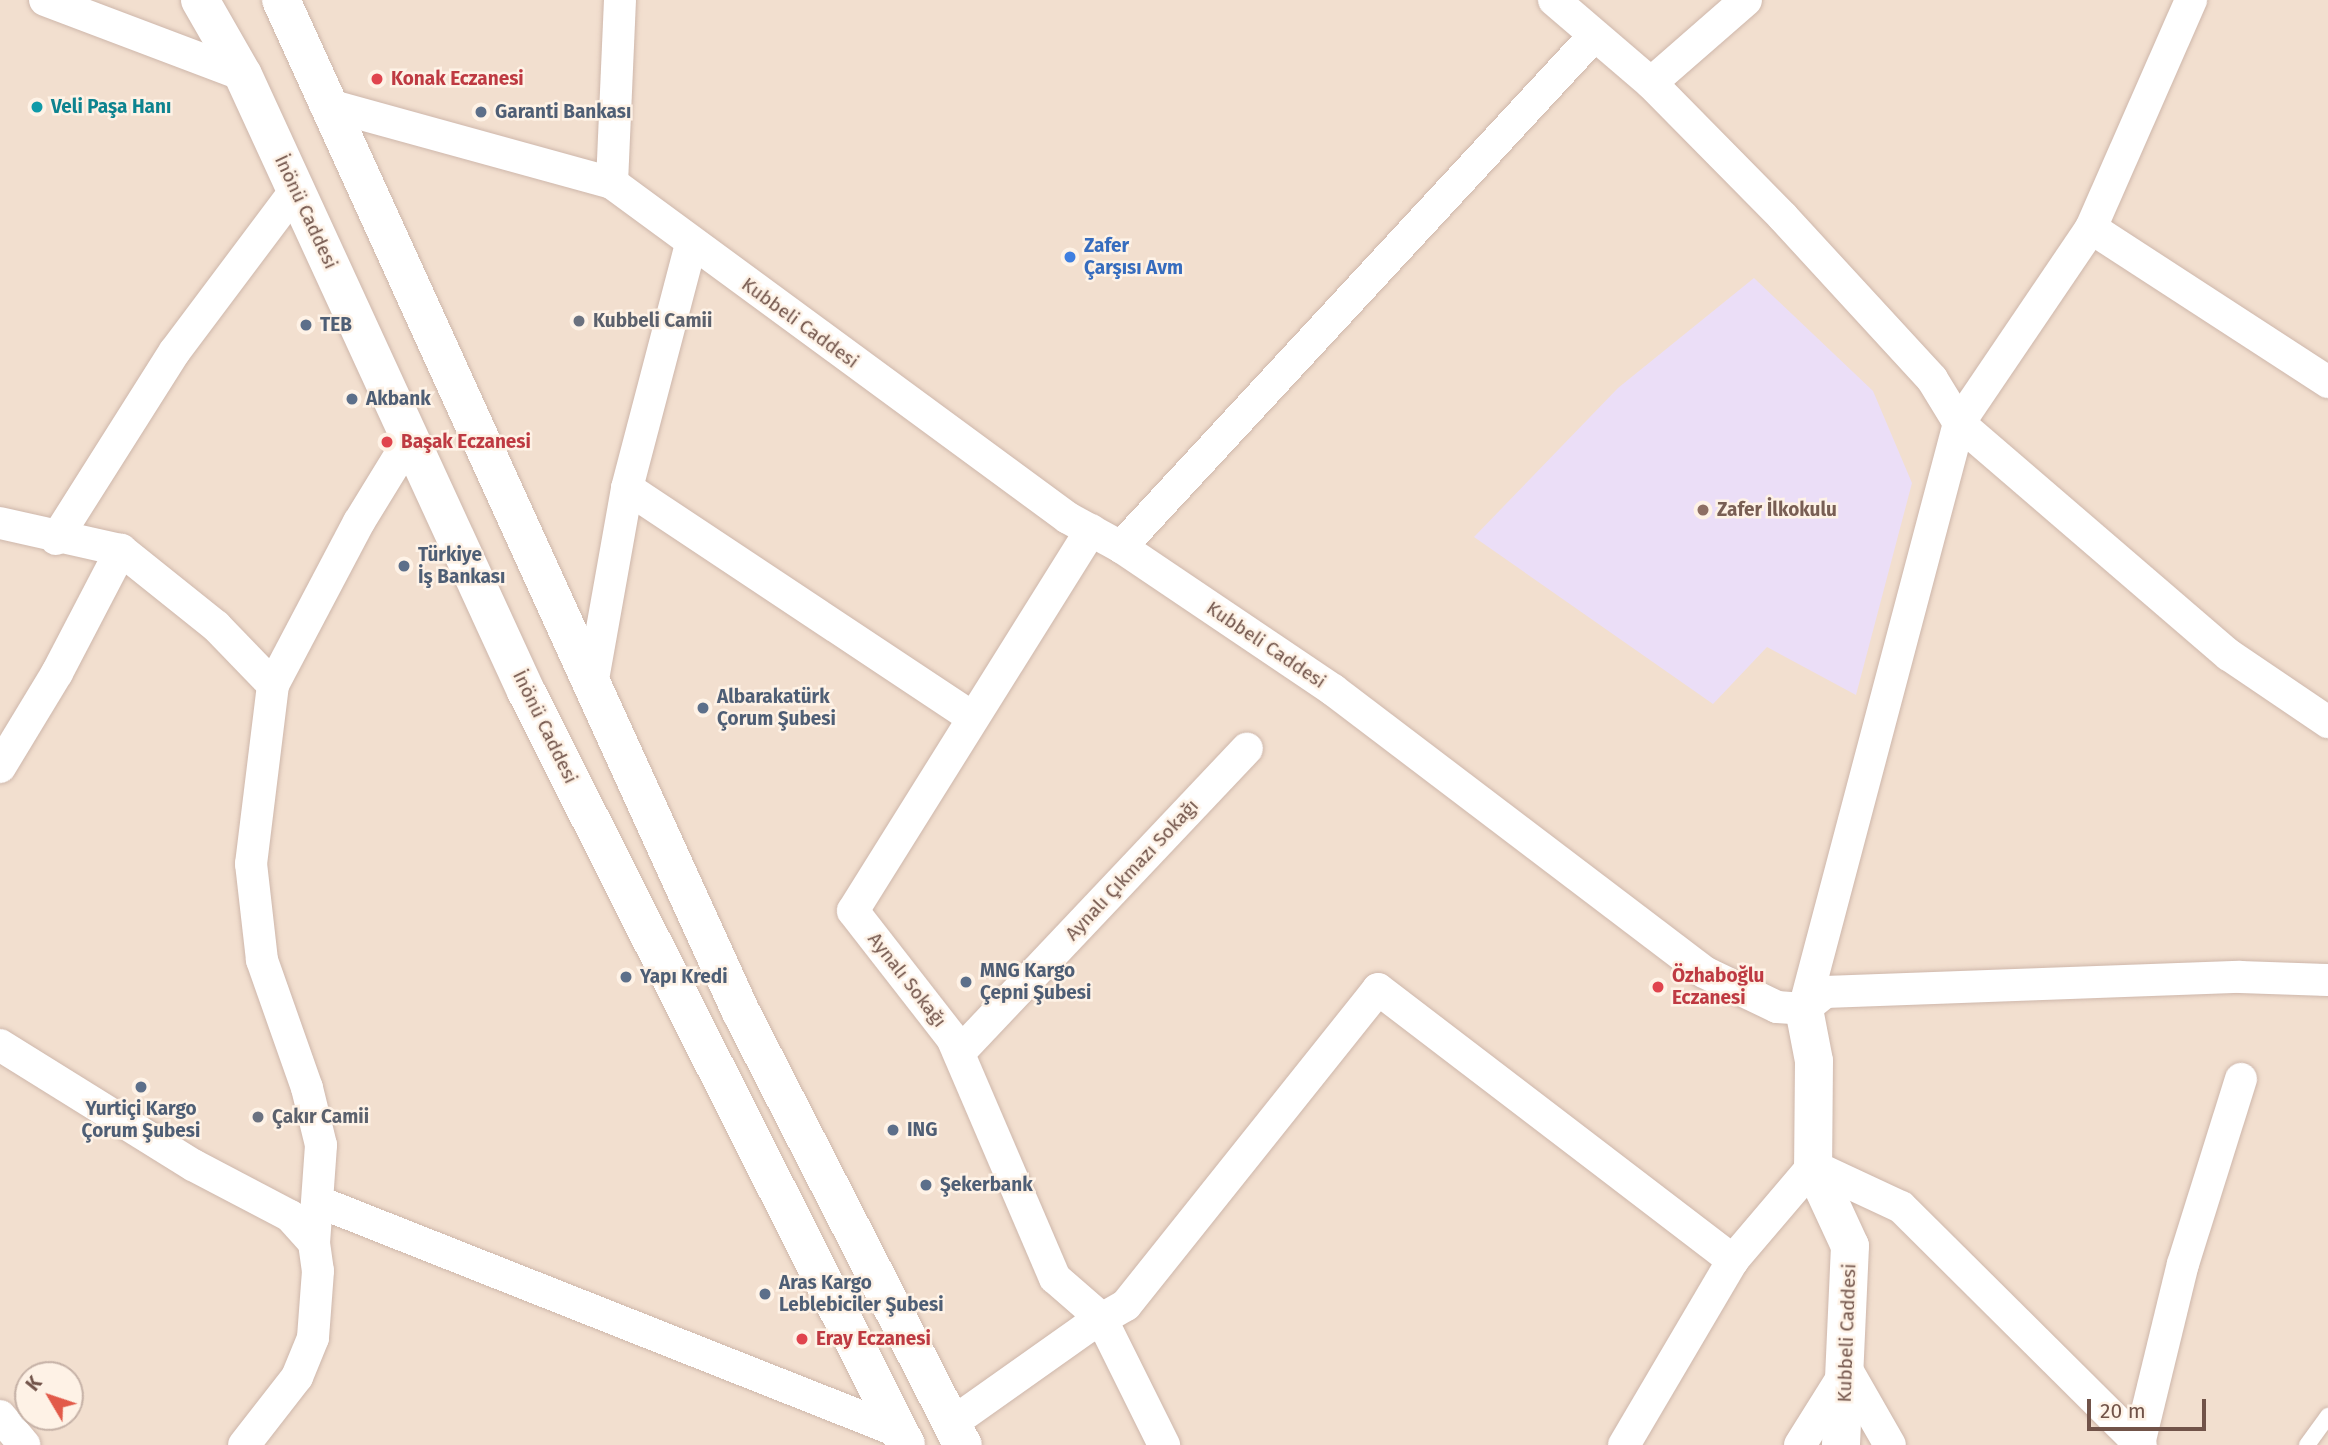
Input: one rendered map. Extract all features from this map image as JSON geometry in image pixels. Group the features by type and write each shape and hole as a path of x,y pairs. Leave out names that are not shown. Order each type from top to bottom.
{"street":[{"path":"45,0 243,75"},
{"name":"İnönü Caddesi","path":"201,0 243,75 526,691 903,1438"},
{"path":"281,0 325,104 741,1013 957,1434 1101,1318 1126,1305 1378,989 1733,1260"},
{"path":"612,183 620,0"},
{"path":"1554,0 1593,37 1651,83 1932,379 1959,423 2229,655 2328,722"},
{"path":"1651,83 1746,0"},
{"path":"1804,1009 1959,423 2091,228 2191,0"},
{"path":"1121,547 1593,37"},
{"name":"Kubbeli Caddesi","path":"325,104 612,183 691,244 1068,518 1121,547 1333,690 1704,972 1777,1007 1804,1009 1814,1061 1813,1166 1850,1246 1847,1370 1841,1445"},
{"path":"56,539 175,351 296,190"},
{"path":"2091,228 2328,382"},
{"path":"592,685 627,488 691,244"},
{"path":"244,1445 297,1377 313,1338 318,1270 314,1243 321,1145 307,1088 262,960 251,864 273,685 359,523 411,437"},
{"path":"627,488 973,718"},
{"path":"0,523 56,539 121,550 216,626 273,685"},
{"name":"Aynalı Sokağı","path":"1091,530 853,911 952,1038 1055,1278 1101,1318 1164,1445"},
{"path":"0,767 57,673 121,550"},
{"name":"Aynalı Çıkmazı Sokağı","path":"959,1054 1247,748"},
{"path":"1804,1009 1825,992 2240,977 2328,980"},
{"path":"0,1045 193,1165 290,1216 314,1243"},
{"path":"2140,1444 2183,1264 2241,1079"},
{"path":"1624,1445 1733,1260 1813,1166 1901,1207 2140,1444"},
{"path":"319,1202 903,1438"},
{"path":"1800,1445 1847,1370 1891,1445"},
{"path":"0,1416 24,1445"}],"lane":[{"path":"2306,1445 2328,1416"}],"shaded area":[{"path":"0,0 2328,0 2328,1445 0,1445"},
{"name":"Zafer İlkokulu","path":"1754,278 1873,391 1912,483 1856,695 1767,647 1713,704 1474,537 1618,388"}],"place":[{"name":"Konak Eczanesi","path":"377,79"},
{"name":"Veli Paşa Hanı","path":"37,107"},
{"name":"Garanti Bankası","path":"481,112"},
{"name":"Zafer Çarşısı Avm","path":"1070,257"},
{"name":"Kubbeli Camii","path":"579,321"},
{"name":"TEB","path":"306,325"},
{"name":"Akbank","path":"352,399"},
{"name":"Başak Eczanesi","path":"387,442"},
{"name":"Zafer İlkokulu","path":"1703,510"},
{"name":"Türkiye İş Bankası","path":"404,566"},
{"name":"Albarakatürk Çorum Şubesi","path":"703,708"},
{"name":"Yapı Kredi","path":"626,977"},
{"name":"MNG Kargo Çepni Şubesi","path":"966,982"},
{"name":"Özhaboğlu Eczanesi","path":"1658,987"},
{"name":"Yurtiçi Kargo Çorum Şubesi","path":"141,1087"},
{"name":"Çakır Camii","path":"258,1117"},
{"name":"ING","path":"893,1130"},
{"name":"Şekerbank","path":"926,1185"},
{"name":"Aras Kargo Leblebiciler Şubesi","path":"765,1294"},
{"name":"Eray Eczanesi","path":"802,1339"}]}
